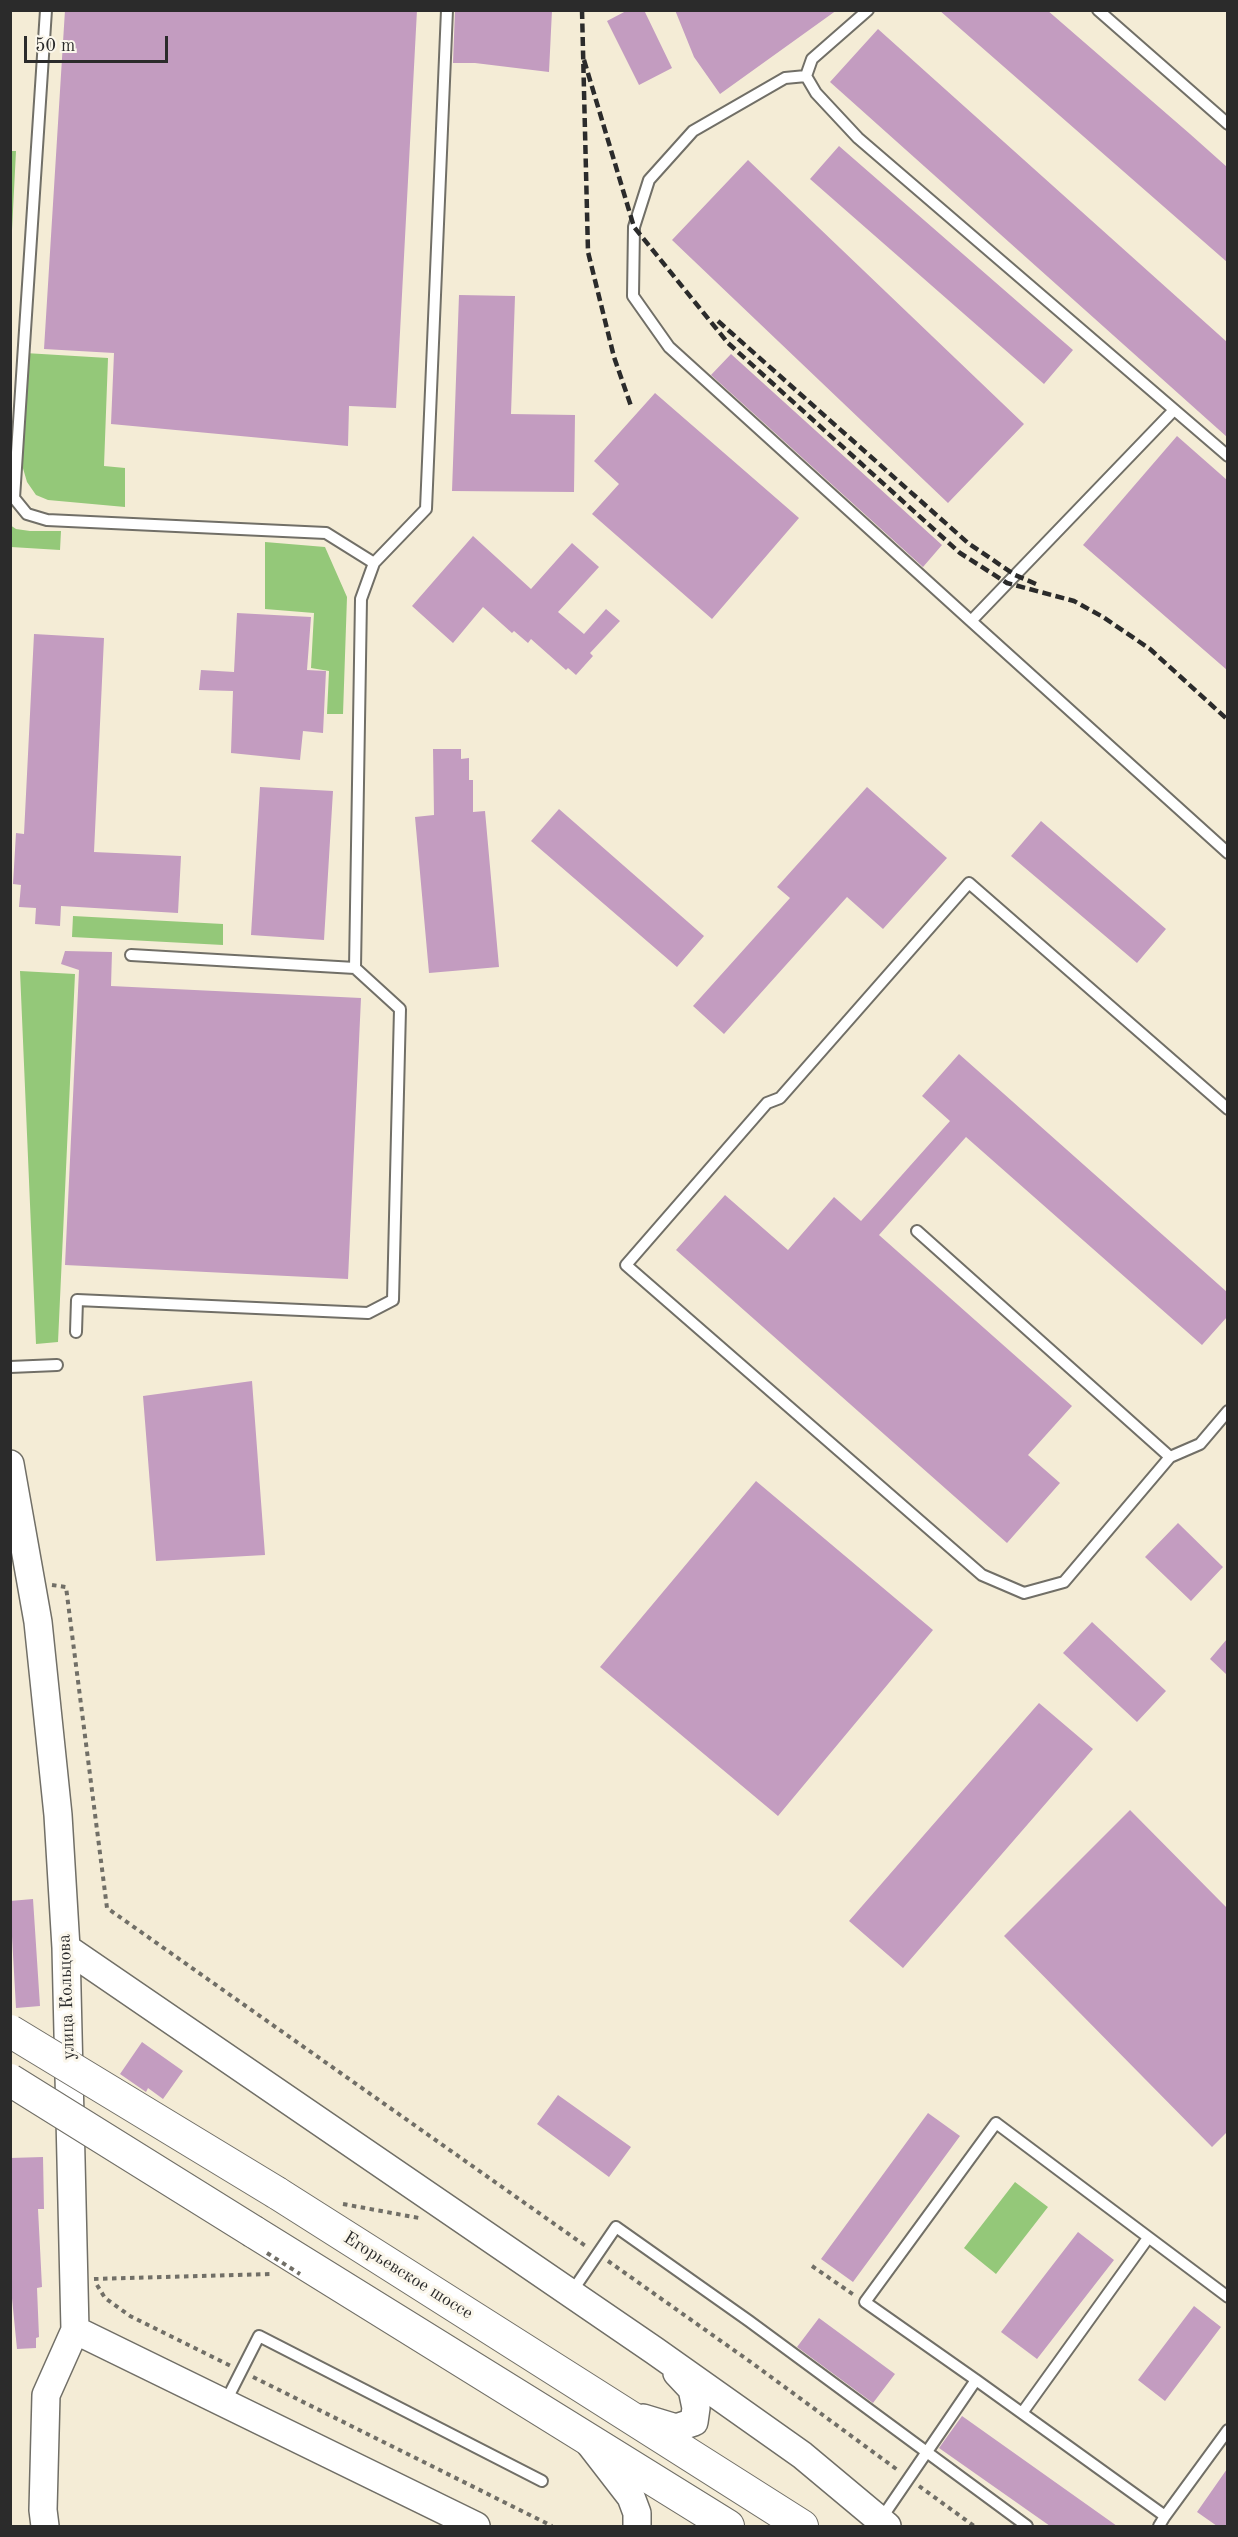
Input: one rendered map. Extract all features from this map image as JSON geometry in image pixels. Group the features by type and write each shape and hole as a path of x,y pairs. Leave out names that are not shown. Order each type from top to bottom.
{"main road":[{"name":"Егорьевское шоссе","path":"10,2031 277,2193 802,2526"},
{"path":"10,2080 728,2526"}],"street":[{"name":"улица Кольцова","path":"10,1464 38,1622 58,1815 66,1948 75,2330 46,2395 43,2510 45,2526"},
{"path":"66,1948 655,2351 802,2455 883,2523"},
{"path":"75,2330 476,2526"},
{"path":"613,2405 658,2424 676,2428 694,2422 696,2408 692,2389 655,2351"},
{"path":"586,2439 631,2497 637,2513 637,2526"}],"lane":[{"path":"46,10 15,498 27,514 47,520 326,533 374,562"},
{"path":"355,968 361,599 374,562 426,509 447,10"},
{"path":"868,10 812,59 806,76 816,93 858,138 1227,456"},
{"path":"1098,10 1227,124"},
{"path":"806,76 785,78 693,131 649,180 634,227 633,296 669,348 1227,854"},
{"path":"971,621 1174,410"},
{"path":"1227,1109 969,883 780,1098 767,1103 626,1264 982,1575 1024,1593 1064,1582 1170,1457 1200,1444 1227,1411"},
{"path":"76,1332 77,1300 368,1313 393,1300 400,1009 355,968 131,955"},
{"path":"917,1231 1170,1457"},
{"path":"10,1367 57,1365"},
{"path":"1165,2516 865,2302 996,2123 1227,2297"},
{"path":"571,2294 616,2227 749,2321 1028,2526"},
{"path":"1022,2413 1148,2238"},
{"path":"225,2403 259,2336 542,2481"},
{"path":"883,2523 909,2479 976,2380"},
{"path":"1159,2526 1227,2430"}],"path":[{"path":"31,1581 66,1587 106,1908 752,2363 974,2526"},
{"path":"333,2202 423,2218"},
{"path":"812,2266 865,2302"},
{"path":"93,2279 279,2274"},
{"path":"289,2274 300,2274"},
{"path":"495,2497 552,2526"}],"green space":[{"path":"10,151 16,151 11,250"},
{"path":"25,353 108,358 104,466 125,468 125,507 48,500 36,495 27,482 20,458"},
{"path":"10,525 16,529 30,531 61,531 60,550 11,547"},
{"path":"265,542 325,547 347,597 343,714 327,714 329,671 311,668 314,613 265,609"},
{"path":"73,916 223,924 223,945 72,937"},
{"path":"20,971 75,974 58,1342 36,1344"},
{"path":"1015,2182 1048,2207 996,2274 964,2248"}],"building":[{"path":"65,10 417,10 396,408 349,406 348,446 111,424 114,353 44,349"},
{"path":"455,10 552,10 549,72 475,63 453,63"},
{"path":"628,10 644,10 672,68 639,85 607,21"},
{"path":"675,10 837,10 720,94 694,57"},
{"path":"939,10 1047,10 1190,134 1227,167 1227,262"},
{"path":"878,29 1227,342 1227,437 830,82"},
{"path":"839,146 1073,350 1044,384 810,179"},
{"path":"748,160 1024,424 948,503 672,240"},
{"path":"459,295 515,296 511,414 575,415 574,492 452,491"},
{"path":"731,354 942,545 923,567 711,375"},
{"path":"655,393 799,518 712,619 592,514 619,484 594,461"},
{"path":"1177,436 1227,480 1227,670 1083,545"},
{"path":"473,536 531,589 572,543 599,567 558,612 584,634 606,609 620,621 590,653 593,656 576,675 568,668 566,670 531,639 528,643 514,631 512,633 483,607 453,643 412,606"},
{"path":"237,613 311,617 307,670 326,671 323,733 303,731 300,760 231,753 233,691 199,690 201,670 234,672"},
{"path":"34,634 104,638 94,852 181,856 178,913 61,906 60,926 35,924 36,908 19,907 21,885 13,884 16,833 24,834"},
{"path":"433,749 461,749 461,759 469,758 469,780 473,780 473,812 485,811 499,967 429,973 415,817 434,815"},
{"path":"260,787 333,791 324,940 251,935"},
{"path":"867,787 947,858 883,929 847,897 724,1034 693,1006 790,898 777,887"},
{"path":"559,809 704,936 677,967 531,841"},
{"path":"1041,821 1166,929 1137,963 1011,856"},
{"path":"65,951 112,952 111,986 361,998 348,1279 65,1265 79,970 61,964"},
{"path":"959,1054 1227,1292 1227,1317 1202,1345 966,1137 879,1235 1072,1406 1028,1455 1060,1483 1007,1543 676,1250 725,1195 788,1250 834,1197 861,1221 950,1121 922,1096"},
{"path":"252,1381 265,1555 156,1561 143,1396"},
{"path":"756,1481 933,1630 778,1816 600,1667"},
{"path":"1178,1523 1223,1567 1191,1601 1145,1557"},
{"path":"1092,1622 1166,1691 1137,1722 1063,1653"},
{"path":"1227,1639 1227,1675 1210,1659"},
{"path":"1039,1703 1093,1749 903,1968 849,1921"},
{"path":"1130,1810 1227,1908 1227,2132 1212,2147 1004,1936"},
{"path":"33,1899 40,2006 16,2008 10,1901"},
{"path":"142,2042 183,2071 163,2099 148,2088 146,2092 120,2074"},
{"path":"558,2095 631,2147 609,2177 537,2124"},
{"path":"928,2113 960,2136 853,2282 821,2259"},
{"path":"43,2157 44,2209 38,2209 42,2287 37,2288 39,2337 36,2338 36,2348 17,2349 10,2278 10,2158"},
{"path":"1078,2232 1114,2260 1037,2359 1001,2332"},
{"path":"1194,2306 1221,2327 1165,2401 1138,2380"},
{"path":"819,2318 895,2374 873,2403 797,2347"},
{"path":"962,2416 1117,2526 1050,2526 939,2448"},
{"path":"1227,2469 1227,2526 1217,2526 1197,2512"}],"railway":[{"path":"582,10 588,252 614,357 631,406"},
{"path":"584,60 634,227 728,343 960,553 1007,583 1074,601 1103,617 1150,649 1228,720"},
{"path":"718,321 968,543 1015,575 1036,584"}]}
